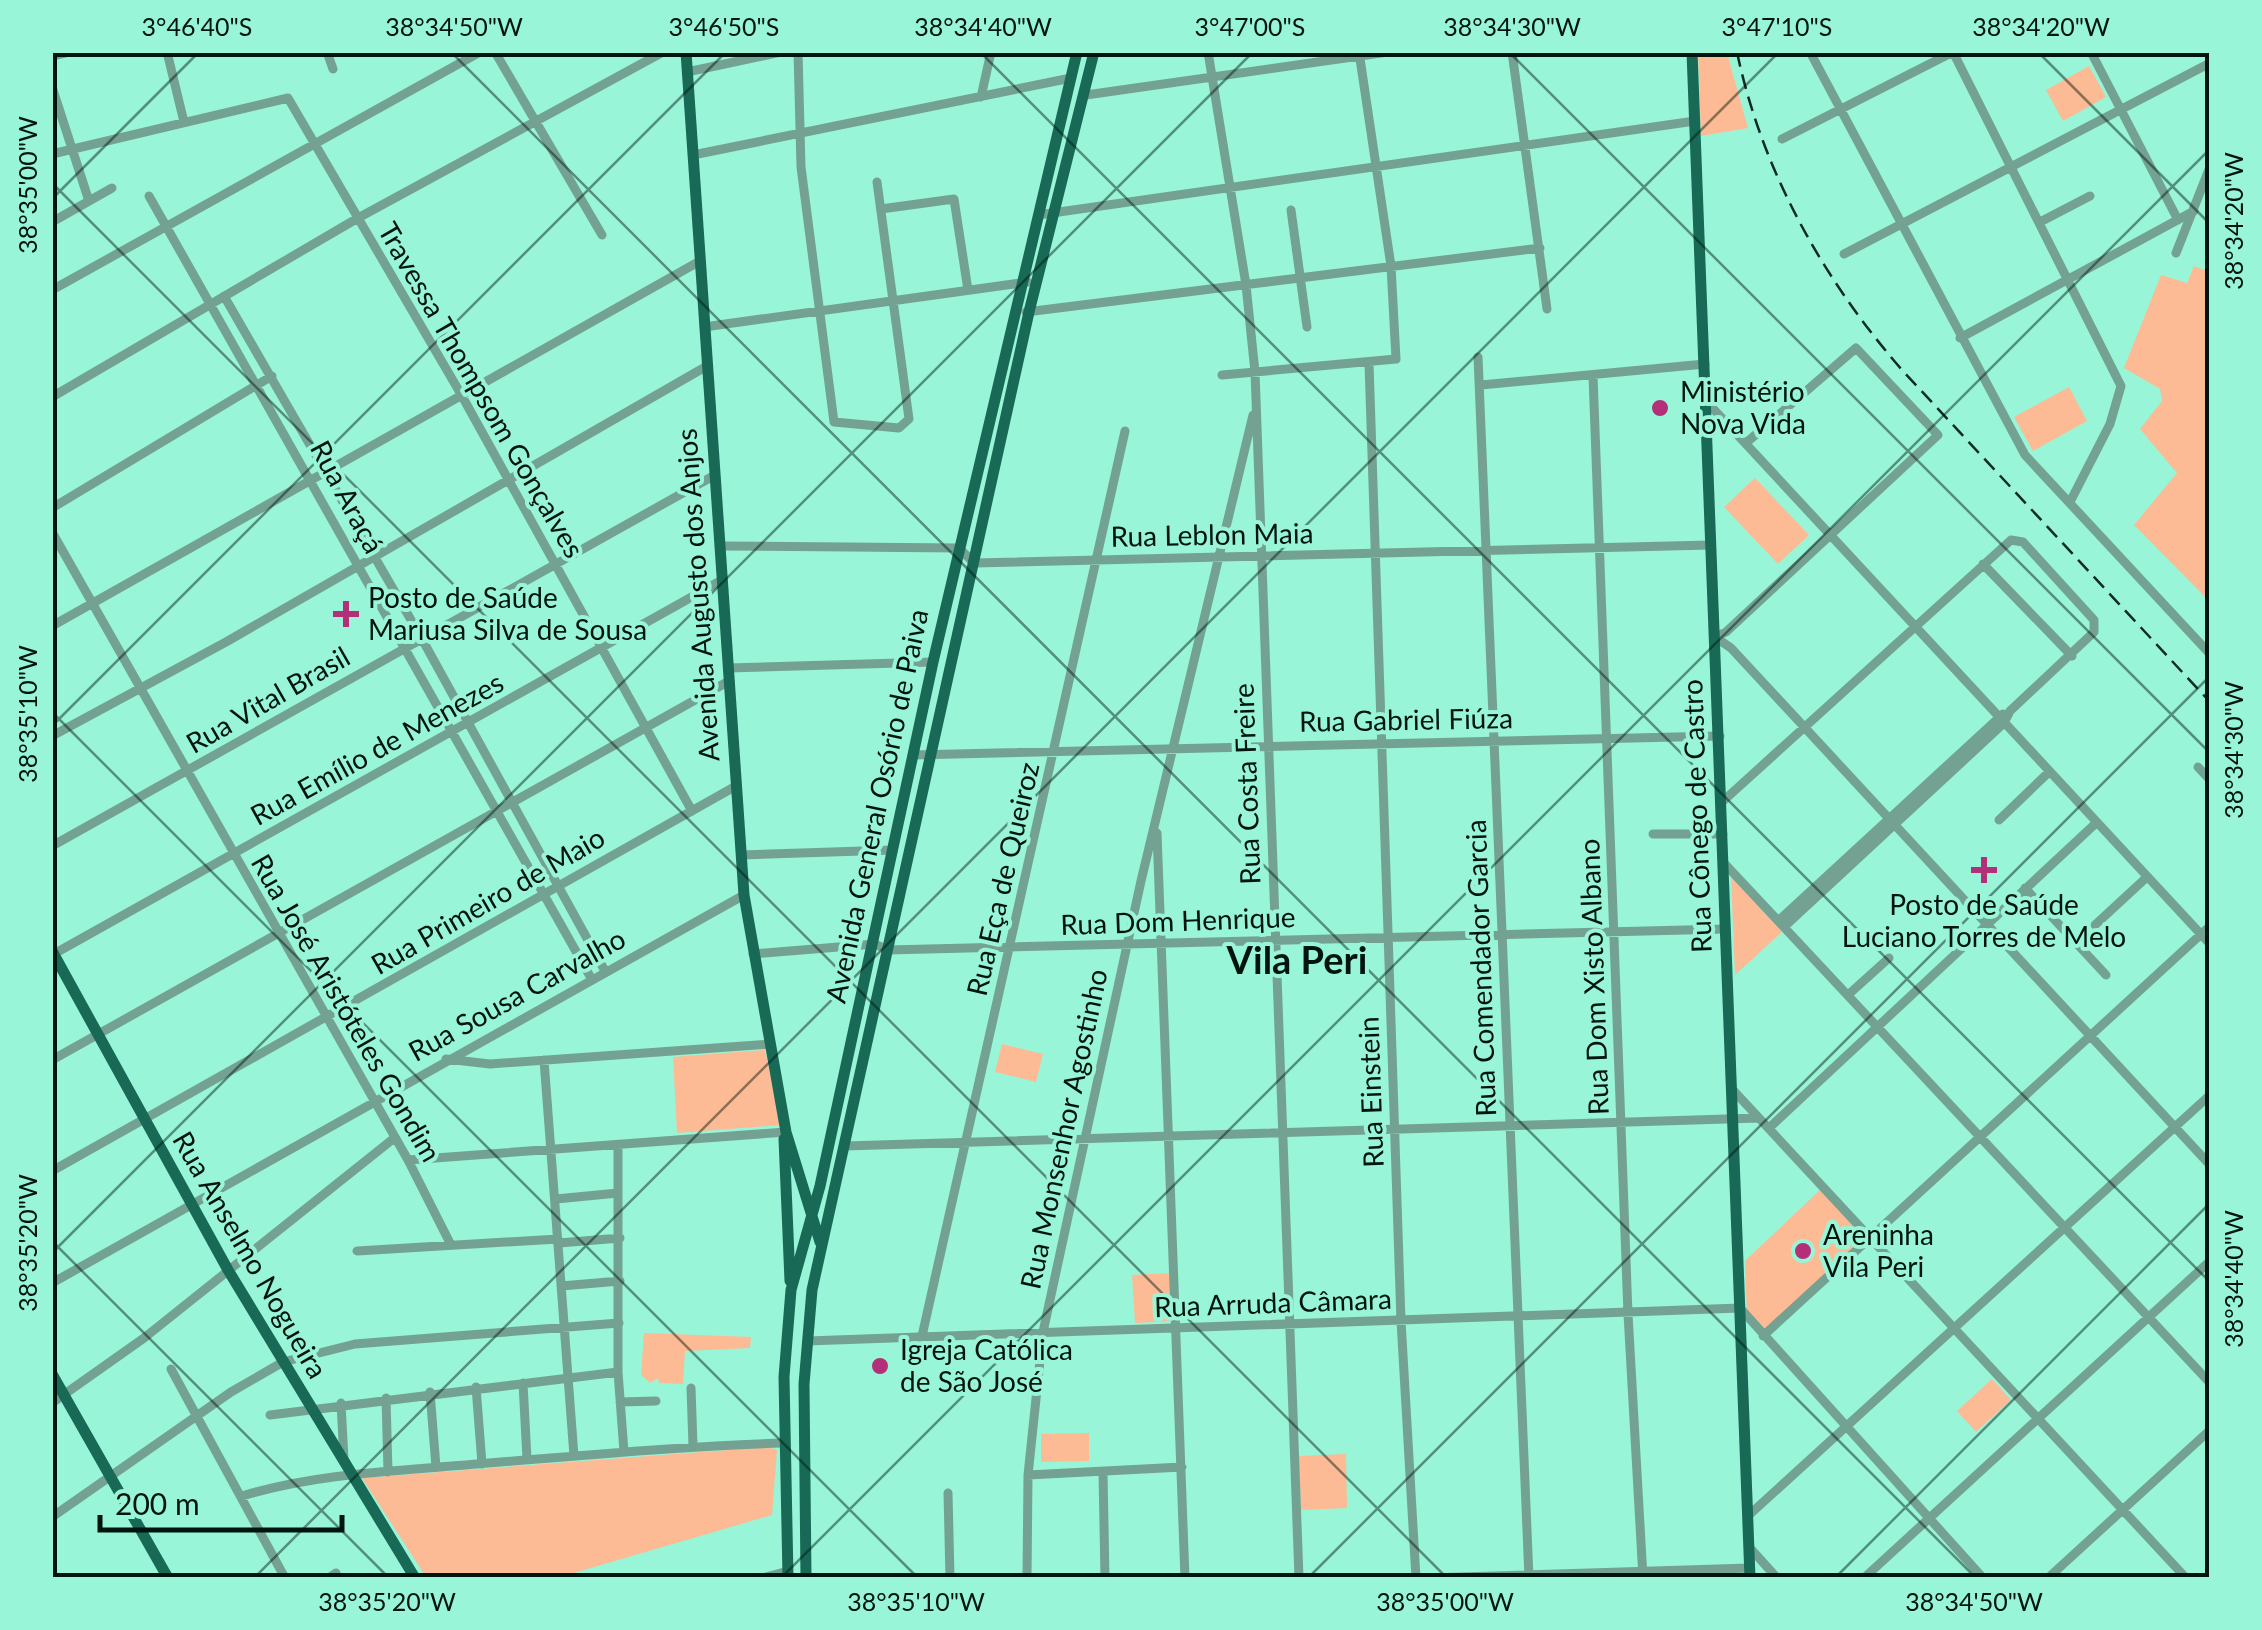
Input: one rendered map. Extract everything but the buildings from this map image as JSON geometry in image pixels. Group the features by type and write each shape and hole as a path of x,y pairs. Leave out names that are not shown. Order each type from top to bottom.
{"main road":[{"name":"Avenida Augusto dos Anjos","path":"686,52 744,896 786,1132 791,1290"},
{"name":"Avenida General Osório de Paiva","path":"788,1574 784,1444 791,1290 875,944 892,850 1012,312 1077,52"},
{"name":"Avenida General Osório de Paiva","path":"806,1578 807,1341 822,1247 1028,312 1094,52"},
{"name":"Rua Cônego de Castro","path":"1692,52 1750,1573"},
{"path":"997,382 1013,384"},
{"name":"Rua Anselmo Nogueira","path":"53,953 308,1408 416,1578"},
{"name":"Avenida Augusto dos Anjos","path":"786,1132 813,1208 822,1247"},
{"path":"52,1374 168,1578"}],"street":[{"path":"52,56 69,52"},
{"path":"52,154 184,122 166,52"},
{"path":"327,52 334,69"},
{"path":"52,290 480,52"},
{"path":"495,52 602,234"},
{"path":"52,398 358,218 663,52"},
{"path":"687,72 781,52"},
{"path":"798,52 798,134 836,424 899,428 909,422 877,182"},
{"path":"981,97 991,52"},
{"name":"Rua Costa Freire","path":"1208,52 1246,285 1255,372 1299,1578"},
{"path":"1086,95 1388,52"},
{"path":"1512,52 1547,308"},
{"path":"1810,52 2025,455 2210,654"},
{"path":"2091,52 2178,220"},
{"path":"1782,139 1953,53 2070,278 2121,386 2110,424 2070,502"},
{"path":"1222,375 1392,362 1397,355 1391,266 1360,55"},
{"path":"1844,254 2210,63"},
{"path":"693,156 1071,78"},
{"path":"52,87 88,198"},
{"name":"Travessa Thompsom Gonçalves","path":"184,122 287,98 462,396 692,811"},
{"path":"1038,215 1378,170 1696,121"},
{"path":"2176,254 2210,167"},
{"path":"52,222 88,198 112,188"},
{"name":"Rua Araçá","path":"149,196 591,978"},
{"path":"2040,222 2090,196"},
{"path":"881,209 954,199 968,290"},
{"path":"1291,210 1306,327"},
{"path":"1960,338 2194,211"},
{"path":"1012,312 1540,248"},
{"path":"52,626 700,260"},
{"path":"704,326 1037,281"},
{"name":"Rua Araçá","path":"224,296 422,639 605,971"},
{"path":"1715,637 1726,632 1828,533 1938,435 1856,348 1746,443"},
{"name":"Rua Comendador Garcia","path":"1478,357 1529,1576"},
{"name":"Rua Einstein","path":"1369,364 1402,1321 1416,1578"},
{"path":"1481,386 1705,364"},
{"path":"52,736 708,366"},
{"path":"52,508 272,376"},
{"name":"Rua Dom Xisto Albano","path":"1593,376 1628,1314 1643,1575"},
{"path":"1706,401 2210,944"},
{"name":"Rua Monsenhor Agostinho","path":"1027,1578 1028,1474 1043,1332 1216,557 1256,405"},
{"name":"Rua Eça de Queiroz","path":"922,1336 1125,432"},
{"name":"Rua Vital Brasil","path":"52,846 715,475"},
{"name":"Rua José Aristóteles Gondim","path":"52,532 325,1020 408,1160 451,1245"},
{"path":"1722,802 2010,540 2023,542 2094,620 2094,632 2072,656 1781,924"},
{"name":"Rua Leblon Maia","path":"974,563 1711,545"},
{"path":"720,546 959,548 974,563"},
{"path":"1983,564 2072,656"},
{"name":"Rua Emílio de Menezes","path":"53,953 722,580"},
{"path":"1715,637 1732,648 2210,1165"},
{"path":"52,1060 646,728 728,674 933,662"},
{"name":"Rua Gabriel Fiúza","path":"913,756 1720,736"},
{"path":"2198,767 2210,780"},
{"path":"1999,820 2049,772"},
{"name":"Rua Primeiro de Maio","path":"52,1171 736,786"},
{"path":"1768,1128 2095,824"},
{"path":"1156,825 1186,1578"},
{"path":"1653,834 1723,834"},
{"path":"741,855 892,850"},
{"path":"1724,863 2210,1383"},
{"path":"2095,925 2147,877"},
{"path":"2025,888 2106,975"},
{"name":"Rua Sousa Carvalho","path":"52,1283 446,1059 744,896"},
{"path":"1764,1336 2210,926"},
{"name":"Rua Dom Henrique","path":"752,954 875,944 888,950 1128,946 1726,929"},
{"path":"1849,994 1889,958"},
{"path":"446,1059 456,1063 544,1060 771,1044"},
{"path":"544,1060 574,1456"},
{"path":"1732,1089 2186,1578"},
{"path":"1748,1515 2210,1095"},
{"path":"845,1146 1759,1118"},
{"path":"408,1160 786,1132"},
{"path":"52,1403 393,1139"},
{"path":"618,1145 618,1372 624,1452"},
{"path":"556,1199 618,1193"},
{"path":"357,1250 620,1238"},
{"path":"1864,1578 2210,1261"},
{"path":"562,1286 620,1281"},
{"path":"1740,1308 1983,1578"},
{"name":"Rua Arruda Câmara","path":"807,1341 1740,1308"},
{"path":"52,1517 196,1415 284,1362 356,1344 619,1322"},
{"path":"171,1369 285,1578"},
{"path":"270,1414 618,1372"},
{"path":"523,1383 527,1459"},
{"path":"476,1387 482,1464"},
{"path":"691,1388 693,1446"},
{"path":"430,1392 436,1467"},
{"path":"386,1398 388,1472"},
{"path":"620,1402 656,1401"},
{"path":"341,1403 347,1472"},
{"path":"2048,1578 2210,1430"},
{"path":"242,1496 287,1482 347,1472 388,1472 693,1446 784,1444"},
{"path":"1028,1474 1182,1467"},
{"path":"1102,1473 1105,1578"},
{"path":"948,1494 950,1578"},
{"path":"1750,1548 1778,1578"},
{"path":"1429,1578 1750,1573"},
{"path":"764,1578 788,1574"}],"shaded area":[{"path":"1698,53 1727,53 1748,128 1701,136"},
{"path":"2089,66 2106,97 2063,121 2046,90"},
{"path":"2194,266 2210,272 2209,601 2134,525 2177,473 2140,429 2162,401 2160,389 2124,368 2161,275 2187,283"},
{"path":"2069,387 2087,421 2033,451 2014,417"},
{"path":"1755,478 1809,535 1778,564 1724,507"},
{"path":"1731,876 1782,932 1735,975"},
{"path":"1002,1044 1043,1054 1036,1082 995,1072"},
{"path":"765,1050 781,1125 677,1133 673,1057"},
{"path":"1821,1189 1865,1239 1764,1330 1747,1316 1745,1261"},
{"path":"1171,1273 1174,1321 1135,1323 1132,1275"},
{"path":"644,1333 751,1337 750,1348 685,1351 683,1384 659,1383 658,1378 650,1383 641,1375"},
{"path":"1992,1379 2011,1400 1976,1432 1957,1411"},
{"path":"1089,1433 1089,1461 1041,1462 1041,1434"},
{"path":"768,1447 777,1450 772,1515 560,1577 426,1577 362,1478"},
{"path":"1346,1454 1347,1508 1301,1510 1299,1456"}],"railway":[{"path":"1737,52 1748,96 1779,181 1846,299 1902,370 2210,702"}],"place":[{"name":"Ministério Nova Vida","path":"1660,408"},
{"name":"Posto de Saúde Mariusa Silva de Sousa","path":"346,614"},
{"name":"Posto de Saúde Luciano Torres de Melo","path":"1984,870"},
{"name":"Areninha Vila Peri","path":"1803,1251"},
{"name":"Igreja Católica de São José","path":"880,1366"}],"district":[{"name":"Vila Peri","path":"1297,961"}]}
